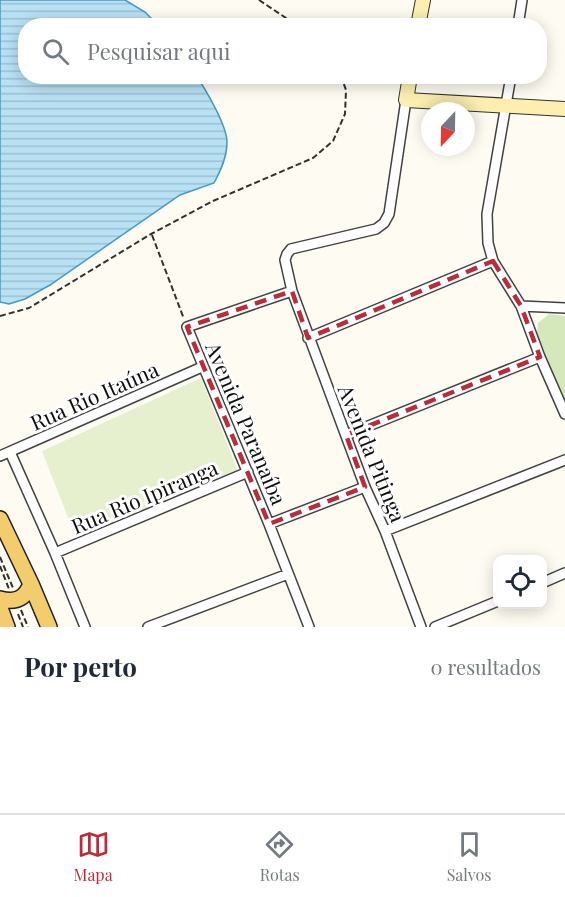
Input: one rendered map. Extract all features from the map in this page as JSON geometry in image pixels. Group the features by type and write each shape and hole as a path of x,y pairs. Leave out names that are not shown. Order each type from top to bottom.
{"main road":[{"path":"0,519 49,627"},
{"path":"0,598 17,600 24,597 31,584"},
{"path":"0,608 7,627"}],"street":[{"path":"420,18 423,0"},
{"path":"519,18 522,0"},
{"path":"409,84 406,100 565,109"},
{"path":"510,84 487,214 488,243 493,261 521,306 565,414"},
{"name":"Avenida Pitinga","path":"406,100 389,214 384,223 376,229 291,249 286,254 285,260 292,291 309,338 365,487 385,531 422,627"},
{"path":"309,338 493,261"},
{"path":"187,327 292,291"},
{"path":"521,306 565,308"},
{"name":"Avenida Paranaíba","path":"187,327 248,472 309,627"},
{"path":"346,435 540,357"},
{"name":"Rua Rio Itaúna","path":"0,456 202,366"},
{"path":"10,452 85,627"},
{"path":"385,531 565,460"},
{"name":"Rua Rio Ipiranga","path":"55,553 248,472"},
{"path":"269,524 365,487"},
{"path":"547,581 565,573"},
{"path":"148,627 288,574"},
{"path":"435,627 493,603"}],"path":[{"path":"259,0 286,18"},
{"path":"0,316 29,308 151,234 213,201 313,158 333,141 345,114 346,90 344,84"},
{"name":"Avenida Paranaíba","path":"151,234 187,327"}],"highlighted area":[{"path":"493,261 521,306 540,357 346,435 365,487 269,524 187,327 292,291 308,338"}],"green space":[{"path":"549,314 565,316 565,402 537,333 538,323"},
{"path":"201,378 239,474 78,543 42,451"}],"water":[{"path":"0,0 125,0 151,18 18,18 18,84 201,84 220,118 226,135 226,153 223,163 214,183 180,195 50,285 25,299 9,304 0,302"}]}
